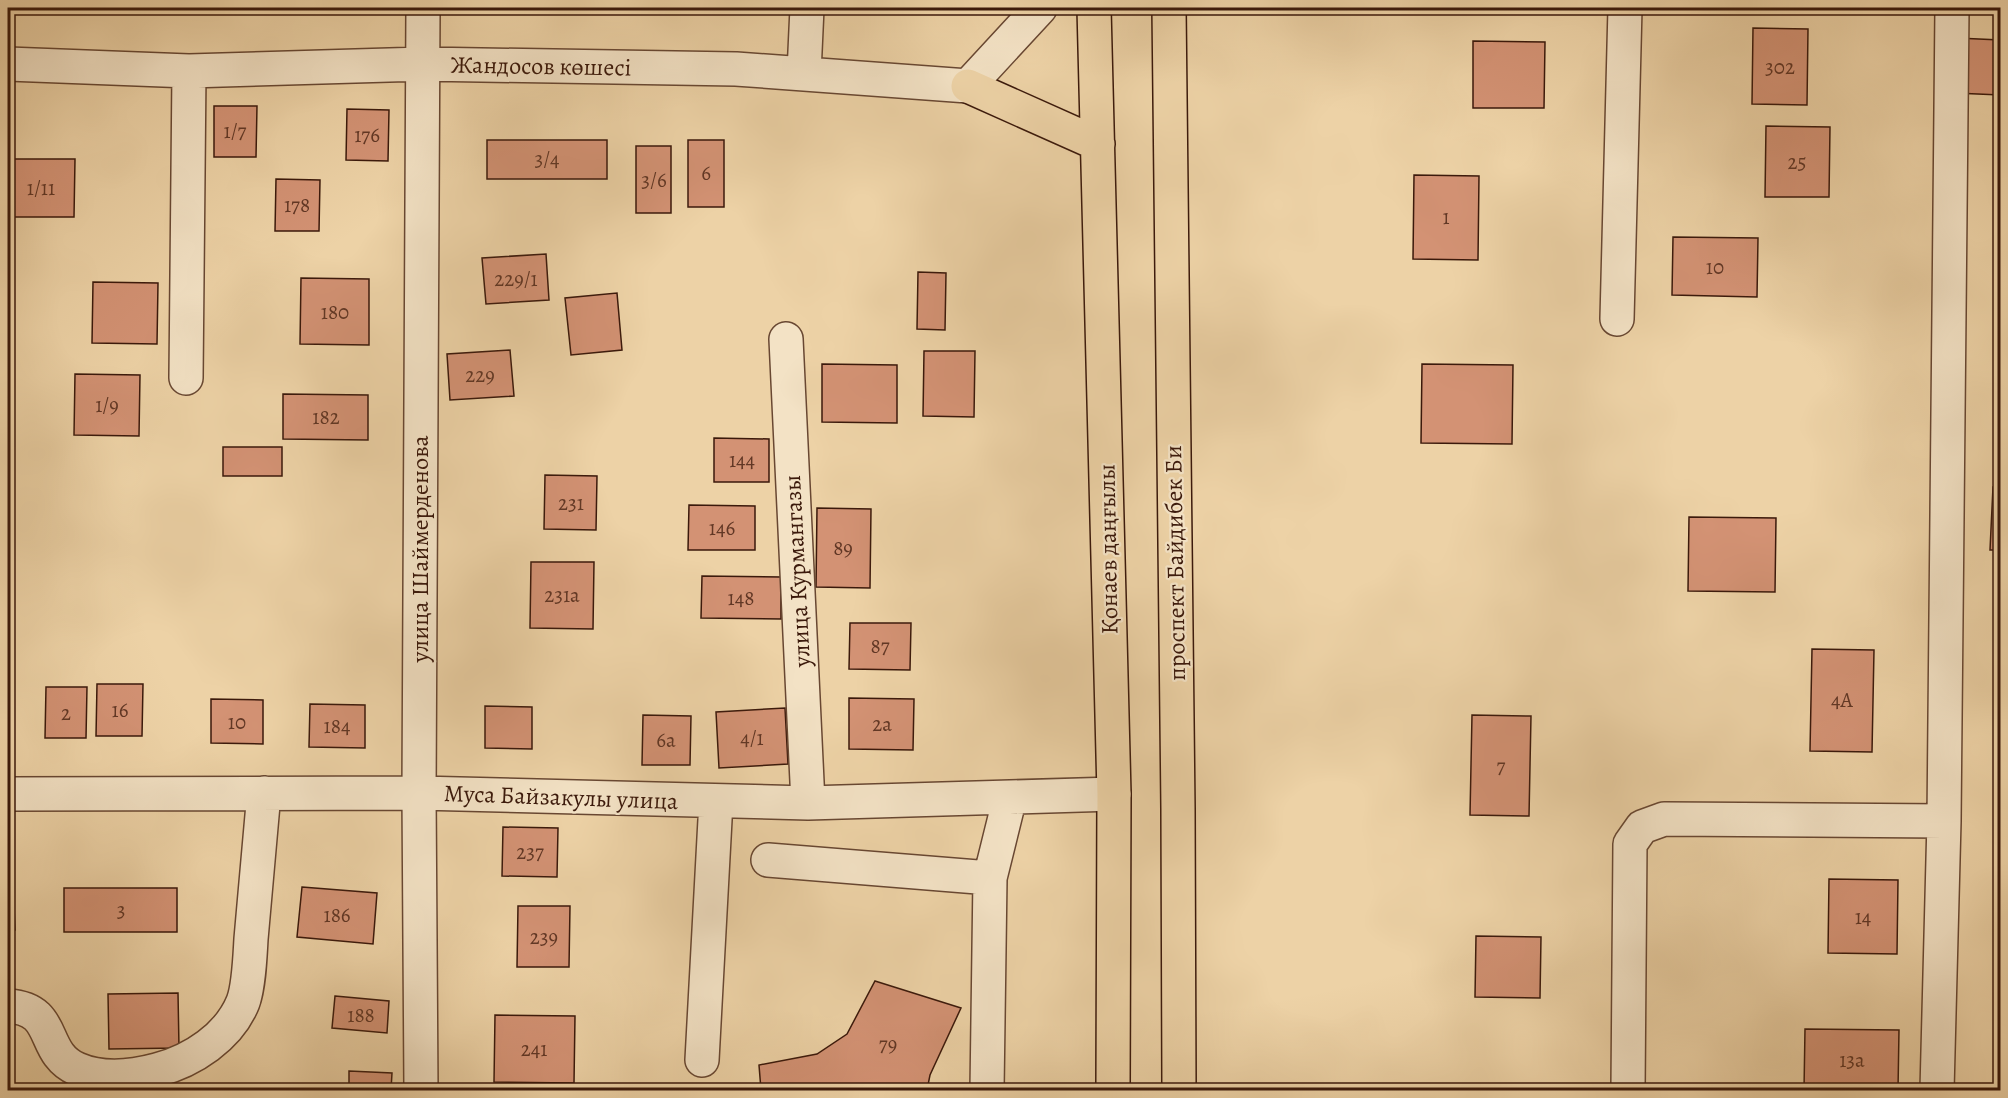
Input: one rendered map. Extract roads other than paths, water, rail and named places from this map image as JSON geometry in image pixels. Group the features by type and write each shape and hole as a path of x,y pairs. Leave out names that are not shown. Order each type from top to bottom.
{"main road":[{"name":"Қонаев даңғылы","path":"1094,8 1114,794 1113,1090"},
{"name":"проспект Байдибек Би","path":"1169,22 1179,1090"},
{"path":"968,86 1098,144"}],"street":[{"name":"улица Шаймерденова","path":"421,1090 419,793 423,8"},
{"path":"804,73 807,8"},
{"path":"968,86 1041,8"},
{"path":"1617,319 1625,8"},
{"path":"1937,1090 1944,821 1952,8"},
{"name":"Жандосов көшесі","path":"8,64 189,71 423,64 736,69 968,86"},
{"path":"186,378 189,71"},
{"name":"улица Курмангазы","path":"786,339 808,803"},
{"name":"Муса Байзакулы улица","path":"8,794 419,793 808,803 1114,794"},
{"path":"8,1006 22,1007 39,1017 58,1056 76,1068 103,1076 136,1083 198,1054 227,1028 243,1001 248,971 264,794"},
{"path":"987,1090 990,878 1010,797"},
{"path":"702,1060 716,801"},
{"path":"1628,1090 1630,844 1642,827 1664,819 1944,821"},
{"path":"768,860 990,878"}]}
